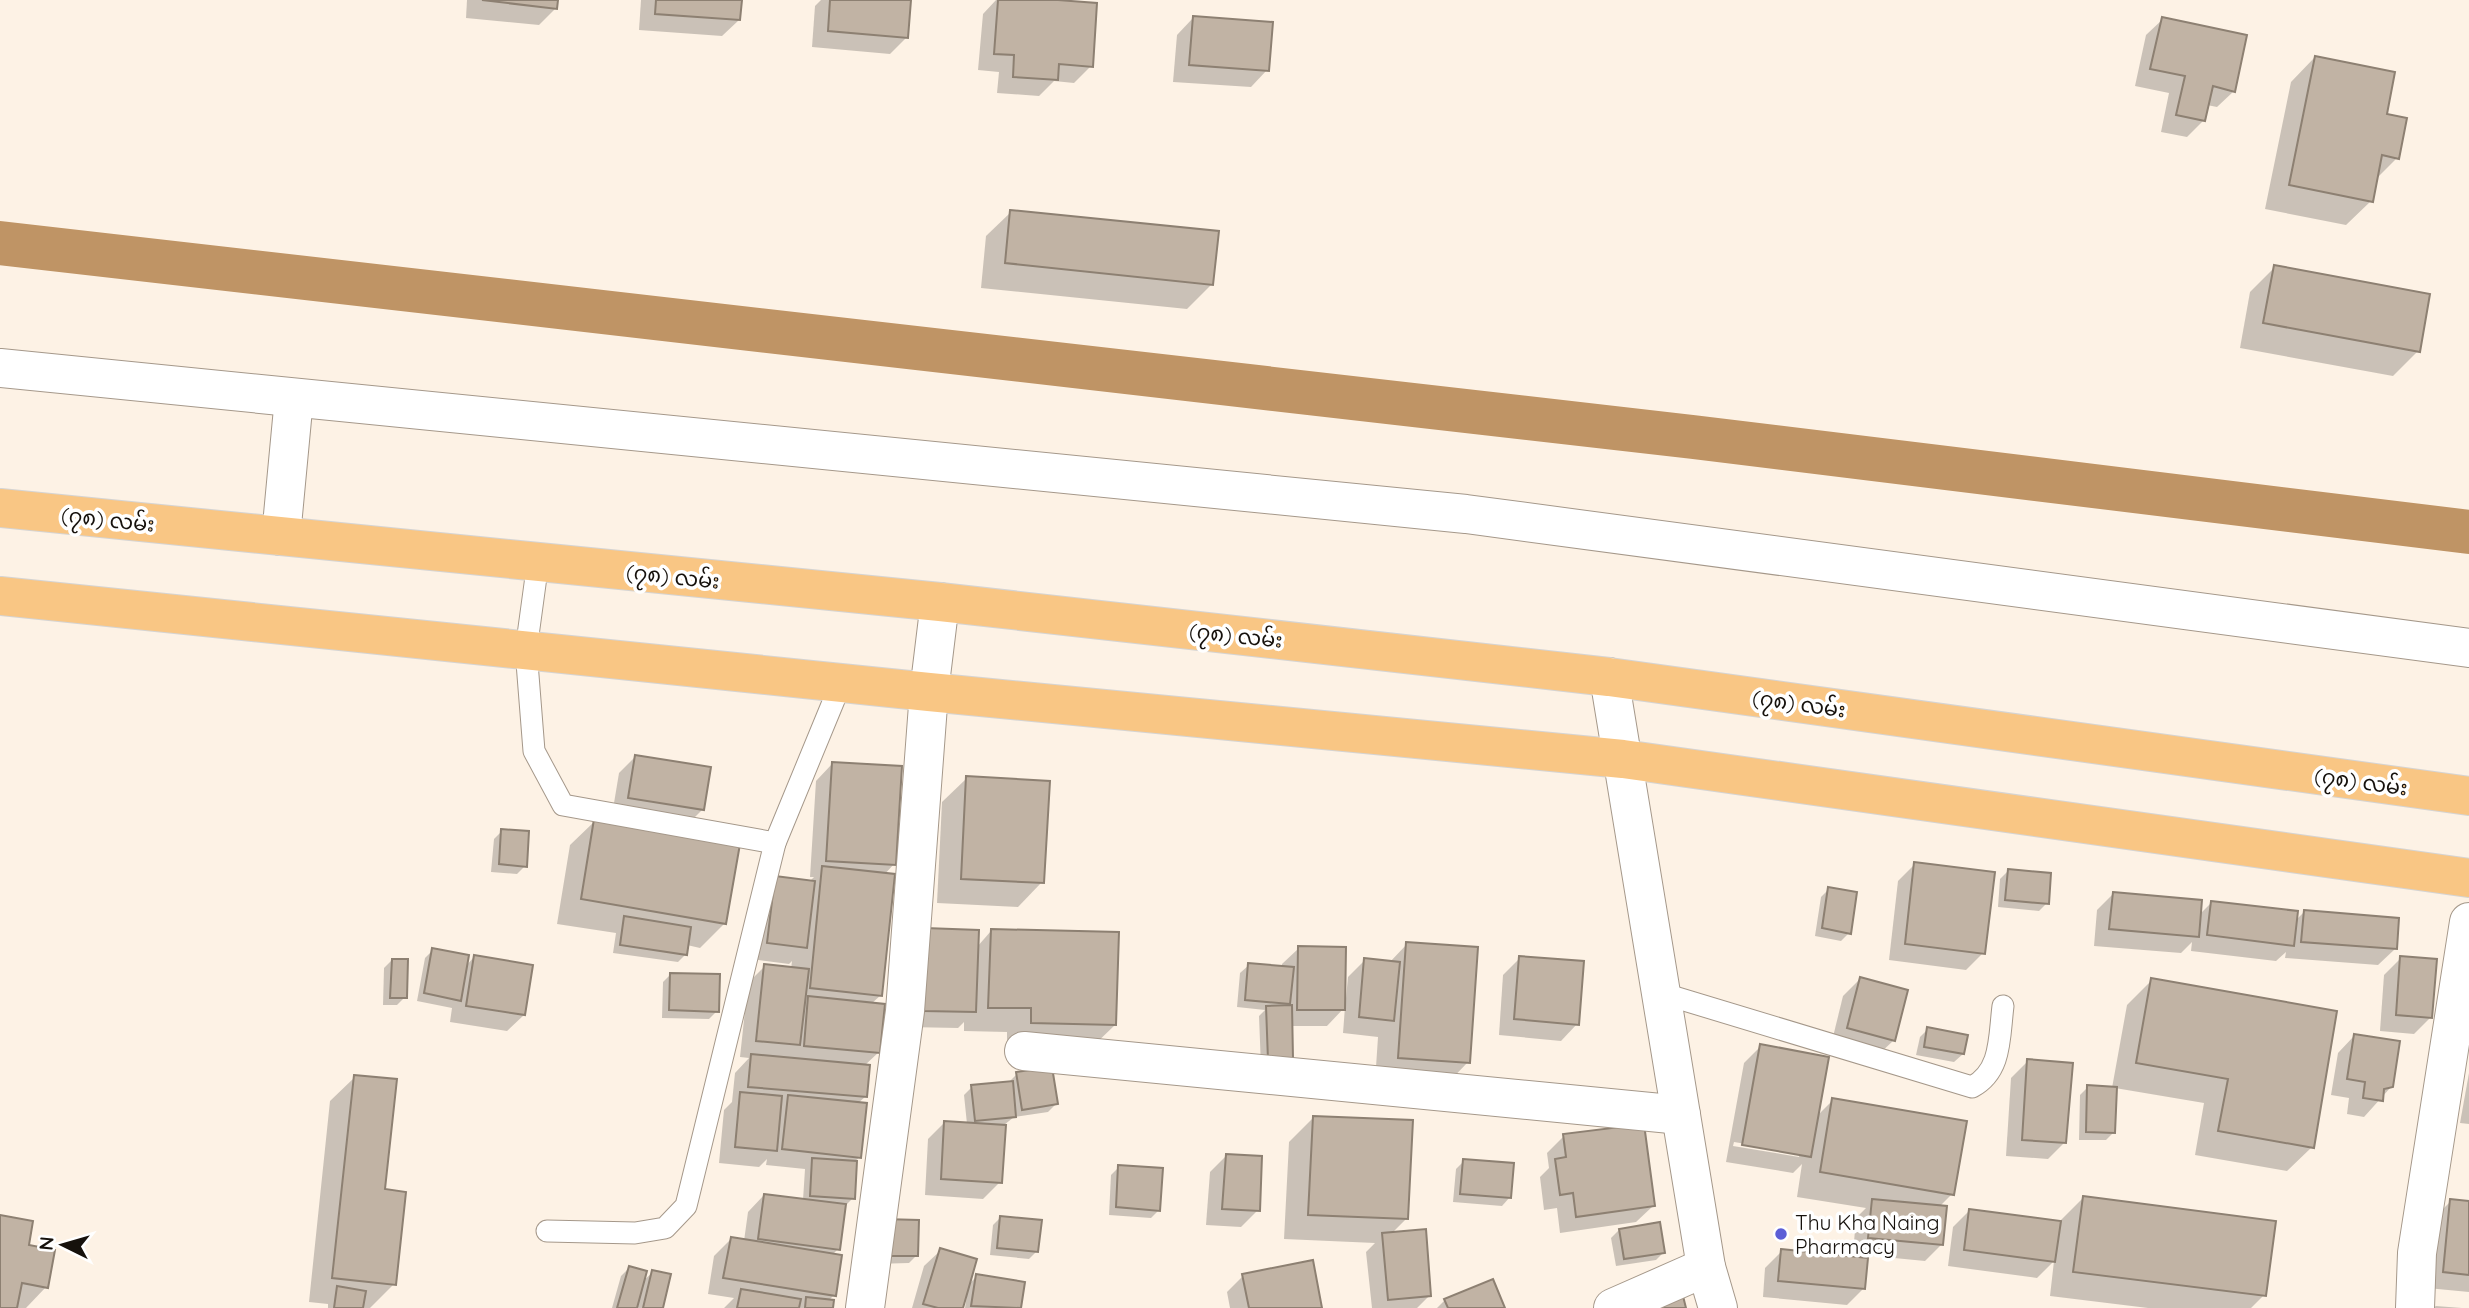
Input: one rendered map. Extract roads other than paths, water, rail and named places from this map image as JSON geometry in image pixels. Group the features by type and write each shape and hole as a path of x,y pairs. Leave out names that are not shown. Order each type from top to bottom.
{"main road":[{"name":"(၇၈) လမ်း","path":"0,508 940,603 1609,677 2469,796"},
{"path":"0,596 929,692 1623,760 2469,878"}],"street":[{"path":"0,368 1466,514 2469,648"},
{"path":"281,536 294,398"},
{"path":"865,1308 905,1011 929,692 940,603"},
{"path":"1609,677 1706,1267 1718,1308"},
{"path":"2414,1308 2417,1253 2469,922"},
{"path":"1024,1051 1681,1115"},
{"path":"1613,1308 1706,1267"}],"lane":[{"path":"538,562 526,650 534,751 563,805 775,843"},
{"path":"547,1231 635,1233 665,1228 686,1206 775,843 841,683"},
{"path":"1661,993 1972,1087 1986,1080 1996,1059 2003,1006"}],"waterway":[{"path":"0,243 1693,437 2469,532"}],"place":[{"name":"Thu Kha Naing Pharmacy","path":"1781,1234"}]}
